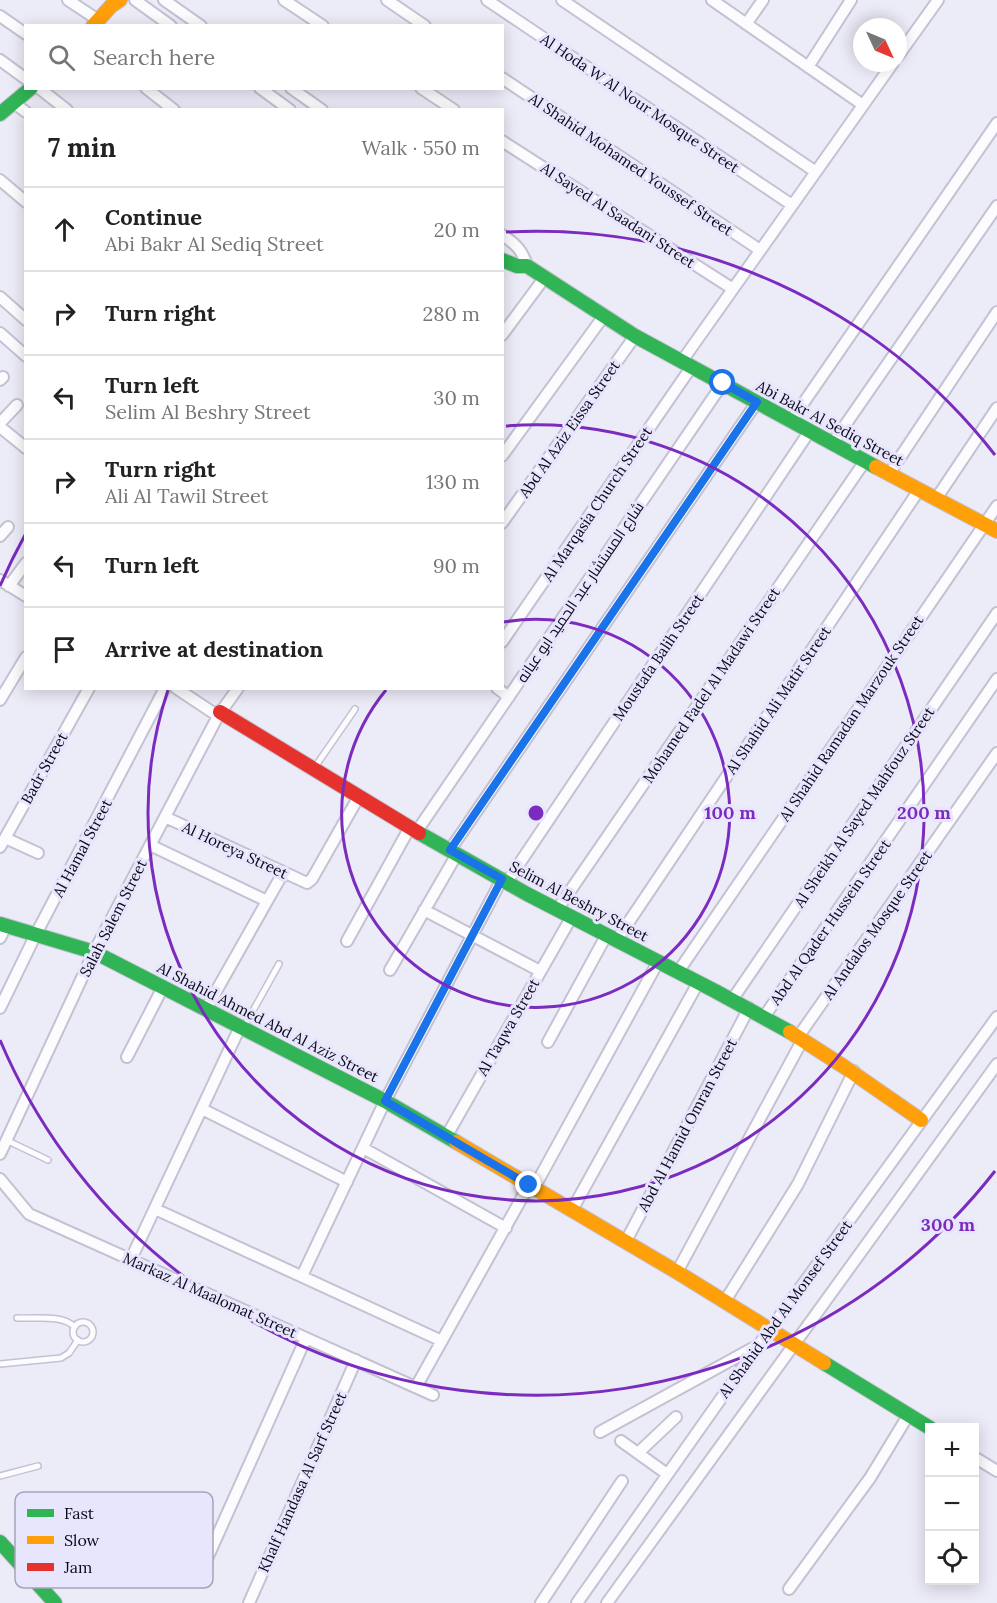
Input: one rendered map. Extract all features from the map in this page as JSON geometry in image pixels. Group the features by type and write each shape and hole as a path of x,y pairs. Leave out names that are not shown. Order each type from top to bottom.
{"street":[{"path":"69,0 95,23 114,2"},
{"path":"135,0 168,24"},
{"path":"284,0 320,24"},
{"path":"387,0 422,24"},
{"name":"Al Hoda W Al Nour Mosque Street","path":"487,0 792,205"},
{"path":"562,0 816,172"},
{"path":"712,0 863,105"},
{"path":"746,24 763,0"},
{"path":"808,67 850,0"},
{"path":"907,43 938,0"},
{"path":"168,1 198,24"},
{"path":"0,16 24,33"},
{"path":"0,60 24,78"},
{"name":"Al Marqasia Church Street","path":"504,639 687,364 733,289 887,72"},
{"name":"Al Shahid Mohamed Youssef Street","path":"504,79 760,250"},
{"path":"0,114 20,107 29,90"},
{"path":"42,90 64,108"},
{"path":"149,90 171,108"},
{"path":"263,90 287,108"},
{"path":"294,90 319,108"},
{"path":"424,90 451,108"},
{"path":"791,421 997,123"},
{"name":"Al Sayed Al Saadani Street","path":"504,142 733,289"},
{"path":"0,180 24,200"},
{"path":"832,444 997,207"},
{"name":"Abi Bakr Al Sediq Street","path":"504,237 519,248 525,256 527,266"},
{"name":"Abi Bakr Al Sediq Street","path":"504,261 517,266 527,266 635,336 997,531"},
{"path":"504,332 545,277"},
{"path":"0,297 24,318"},
{"path":"889,474 997,312"},
{"path":"504,453 603,317"},
{"path":"0,333 24,354"},
{"name":"Abd Al Aziz Eissa Street","path":"504,520 635,336"},
{"name":"شارع المستشار عبد الحميد ابو عيانه","path":"347,941 413,829 508,697 723,383"},
{"path":"390,970 453,852 757,402"},
{"path":"0,423 17,405"},
{"path":"936,499 997,408"},
{"path":"0,428 24,446"},
{"name":"Moustafa Balih Street","path":"303,1276 385,1101 472,935 505,881 810,432"},
{"name":"Mohamed Fadel Al Madawi Street","path":"556,910 865,461"},
{"name":"Al Shahid Ali Matir Street","path":"548,1042 611,938 919,490"},
{"name":"Al Shahid Ramadan Marzouk Street","path":"678,972 997,506"},
{"path":"24,564 5,583 24,595"},
{"name":"Al Sheikh Al Sayed Mahfouz Street","path":"732,1000 997,614"},
{"path":"0,700 24,660"},
{"name":"Abd Al Qader Hussein Street","path":"764,1017 997,679"},
{"name":"Badr Street","path":"2,843 88,690"},
{"name":"Al Hamal Street","path":"0,1008 36,934 164,690"},
{"path":"179,690 219,714"},
{"name":"Salah Salem Street","path":"0,1154 94,952 219,714 237,690"},
{"path":"499,690 508,697"},
{"name":"Selim Al Beshry Street","path":"219,714 358,798 556,910 749,1008 854,1071 921,1120"},
{"name":"Al Andalos Mosque Street","path":"676,1272 800,1038 997,753"},
{"name":"Al Horeya Street","path":"165,816 304,883 312,879 358,798"},
{"path":"2,843 38,853"},
{"path":"150,845 267,901"},
{"path":"206,1009 283,873"},
{"path":"424,910 540,971"},
{"name":"Al Taqwa Street","path":"446,1137 571,918"},
{"name":"Al Shahid Ahmed Abd Al Aziz Street","path":"2,929 36,934 94,952 385,1101 626,1241 925,1425"},
{"path":"416,1387 658,962"},
{"path":"572,1210 698,983"},
{"path":"127,1057 163,987"},
{"name":"Abd Al Hamid Omran Street","path":"626,1241 749,1008"},
{"name":"Al Shahid Abd Al Monsef Street","path":"577,1603 758,1346 997,1017"},
{"path":"131,1259 242,1028"},
{"name":"Al Shahid Abd Al Monsef Street","path":"608,1603 997,1064"},
{"path":"724,1300 798,1184 854,1071"},
{"path":"202,1109 347,1182"},
{"path":"363,1148 506,1228"},
{"name":"Markaz Al Maalomat Street","path":"0,1179 29,1214 433,1395"},
{"path":"155,1209 442,1341"},
{"path":"213,1543 306,1338"},
{"path":"600,1432 758,1346"},
{"name":"Khalf Handasa Al Sarf Street","path":"249,1603 356,1360"},
{"path":"789,1589 870,1478 909,1414"},
{"path":"638,1453 676,1417"},
{"path":"621,1441 668,1474"},
{"path":"979,1460 997,1471"},
{"path":"541,1603 622,1481"},
{"path":"0,1542 15,1559"},
{"path":"41,1588 55,1603"}],"lane":[{"path":"313,770 355,709"},
{"path":"242,1028 279,964"},
{"path":"6,1140 48,1160"},
{"path":"17,1318 59,1319 68,1321 75,1327"},
{"path":"81,1322 86,1323 93,1332 86,1341 78,1341 74,1337 75,1327 81,1322"},
{"path":"0,1364 61,1359 78,1341"},
{"path":"0,1476 38,1466"}],"traffic: fast":[{"path":"0,114 29,90"},
{"path":"504,261 517,266 527,266 635,336 876,467"},
{"path":"419,833 527,894 790,1032"},
{"path":"0,924 94,952 385,1101 456,1142"},
{"path":"824,1363 925,1425"},
{"path":"0,1542 15,1559"},
{"path":"41,1588 55,1603"}],"traffic: slow":[{"path":"95,24 111,6 120,0"},
{"path":"876,467 997,531"},
{"path":"790,1032 921,1120"},
{"path":"456,1142 677,1272 824,1363"}],"traffic: jam":[{"path":"220,712 419,833"}],"route":[{"path":"529,1185 385,1101 502,879 450,850 757,402 723,383"}]}
